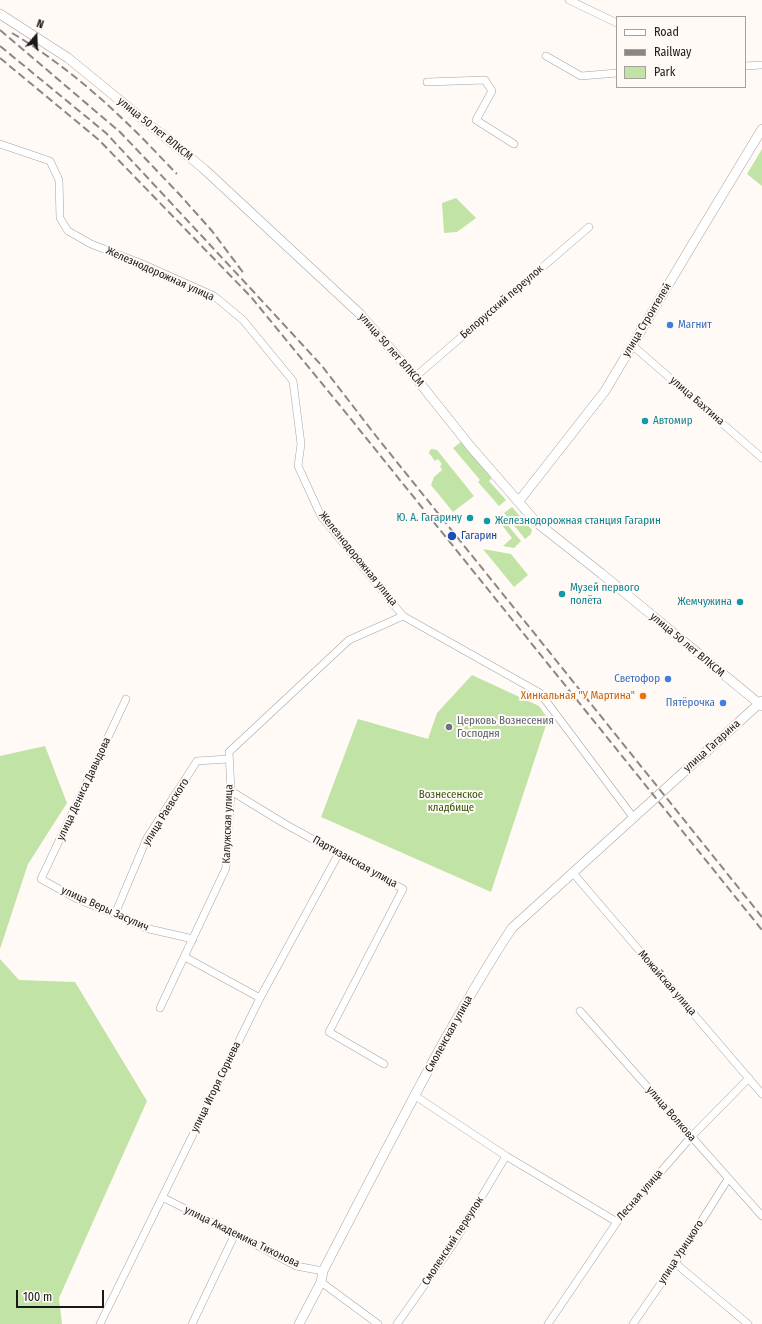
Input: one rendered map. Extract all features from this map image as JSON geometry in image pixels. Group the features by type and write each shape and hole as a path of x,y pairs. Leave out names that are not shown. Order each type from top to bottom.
{"main road":[{"name":"улица 50 лет ВЛКСМ","path":"0,14 68,58 204,169 360,314 415,377 470,446 536,522 761,704"},
{"name":"улица Строителей","path":"519,501 605,391 762,129"},
{"name":"улица Гагарина","path":"662,791 761,704"},
{"name":"Смоленская улица","path":"299,1324 321,1282 323,1271 414,1095 468,999 495,953 512,928 662,791"}],"street":[{"path":"569,0 616,23"},
{"path":"546,56 581,76 616,73"},
{"path":"746,66 762,65"},
{"path":"427,82 485,80 492,90 476,120 514,144"},
{"name":"Железнодорожная улица","path":"0,144 50,161 59,180 60,218 68,231 91,244 140,263 214,296 243,320 293,381 301,444 298,466 321,516 404,616 540,694 633,817"},
{"name":"Белорусский переулок","path":"415,377 589,227"},
{"name":"улица Бахтина","path":"632,345 762,458"},
{"path":"228,758 229,752 348,640 404,616"},
{"name":"улица Дениса Давыдова","path":"41,880 126,699"},
{"name":"Калужская улица","path":"160,1008 226,868 231,791 228,758"},
{"name":"улица Раевского","path":"115,914 147,838 198,761 228,758"},
{"name":"Партизанская улица","path":"231,791 285,824 403,888 329,1032 384,1064"},
{"name":"улица Игоря Сорнева","path":"100,1324 260,998 338,853"},
{"name":"Можайская улица","path":"572,873 762,1094"},
{"name":"улица Веры Засулич","path":"41,880 77,899 145,928 193,939"},
{"path":"184,957 260,998"},
{"name":"улица Волкова","path":"580,1011 762,1216"},
{"name":"Лесная улица","path":"548,1324 616,1222 691,1137 749,1078"},
{"path":"414,1095 506,1156 616,1222"},
{"name":"Смоленский переулок","path":"397,1324 452,1246 506,1156"},
{"name":"улица Урицкого","path":"633,1324 675,1263 728,1179"},
{"name":"улица Академика Тихонова","path":"162,1197 296,1266 323,1271"},
{"path":"192,1324 235,1234"},
{"path":"675,1263 748,1324"},
{"path":"321,1282 378,1324"}],"green space":[{"path":"762,149 762,186 747,174"},
{"path":"456,198 476,218 457,232 444,233 442,203"},
{"path":"461,442 492,478 489,481 506,500 499,506 478,482 480,480 453,448"},
{"path":"432,449 437,450 474,496 453,512 431,485 434,477 442,470 440,466 442,464 438,459 435,461 429,453"},
{"path":"512,507 532,530 531,534 525,539 504,513"},
{"path":"501,517 521,541 514,548 503,546 512,538 498,520"},
{"path":"483,549 511,554 528,575 514,587"},
{"name":"Вознесенское кладбище","path":"472,675 539,706 548,719 491,892 321,817 358,719 428,739 437,713"},
{"path":"45,746 67,803 28,864 0,949 0,756"},
{"path":"0,959 19,980 75,982 147,1101 59,1298 62,1324 0,1324"}],"railway":[{"path":"0,30 120,132 212,231 245,275"},
{"path":"12,33 43,53 87,87 115,111 177,174"},
{"path":"0,46 106,133 322,366 376,436 762,917"},
{"path":"0,58 99,140 251,297 762,930"}],"place":[{"name":"Магнит","path":"670,325"},
{"name":"Автомир","path":"645,421"},
{"name":"Ю. А. Гагарину","path":"470,518"},
{"name":"Железнодорожная станция Гагарин","path":"487,521"},
{"name":"Гагарин","path":"452,536"},
{"name":"Музей первого полёта","path":"562,594"},
{"name":"Жемчужина","path":"740,602"},
{"name":"Светофор","path":"668,679"},
{"name":"Хинкальная \"У Мартина\"","path":"643,696"},
{"name":"Пятёрочка","path":"723,703"},
{"name":"Церковь Вознесения Господня","path":"449,727"}]}
